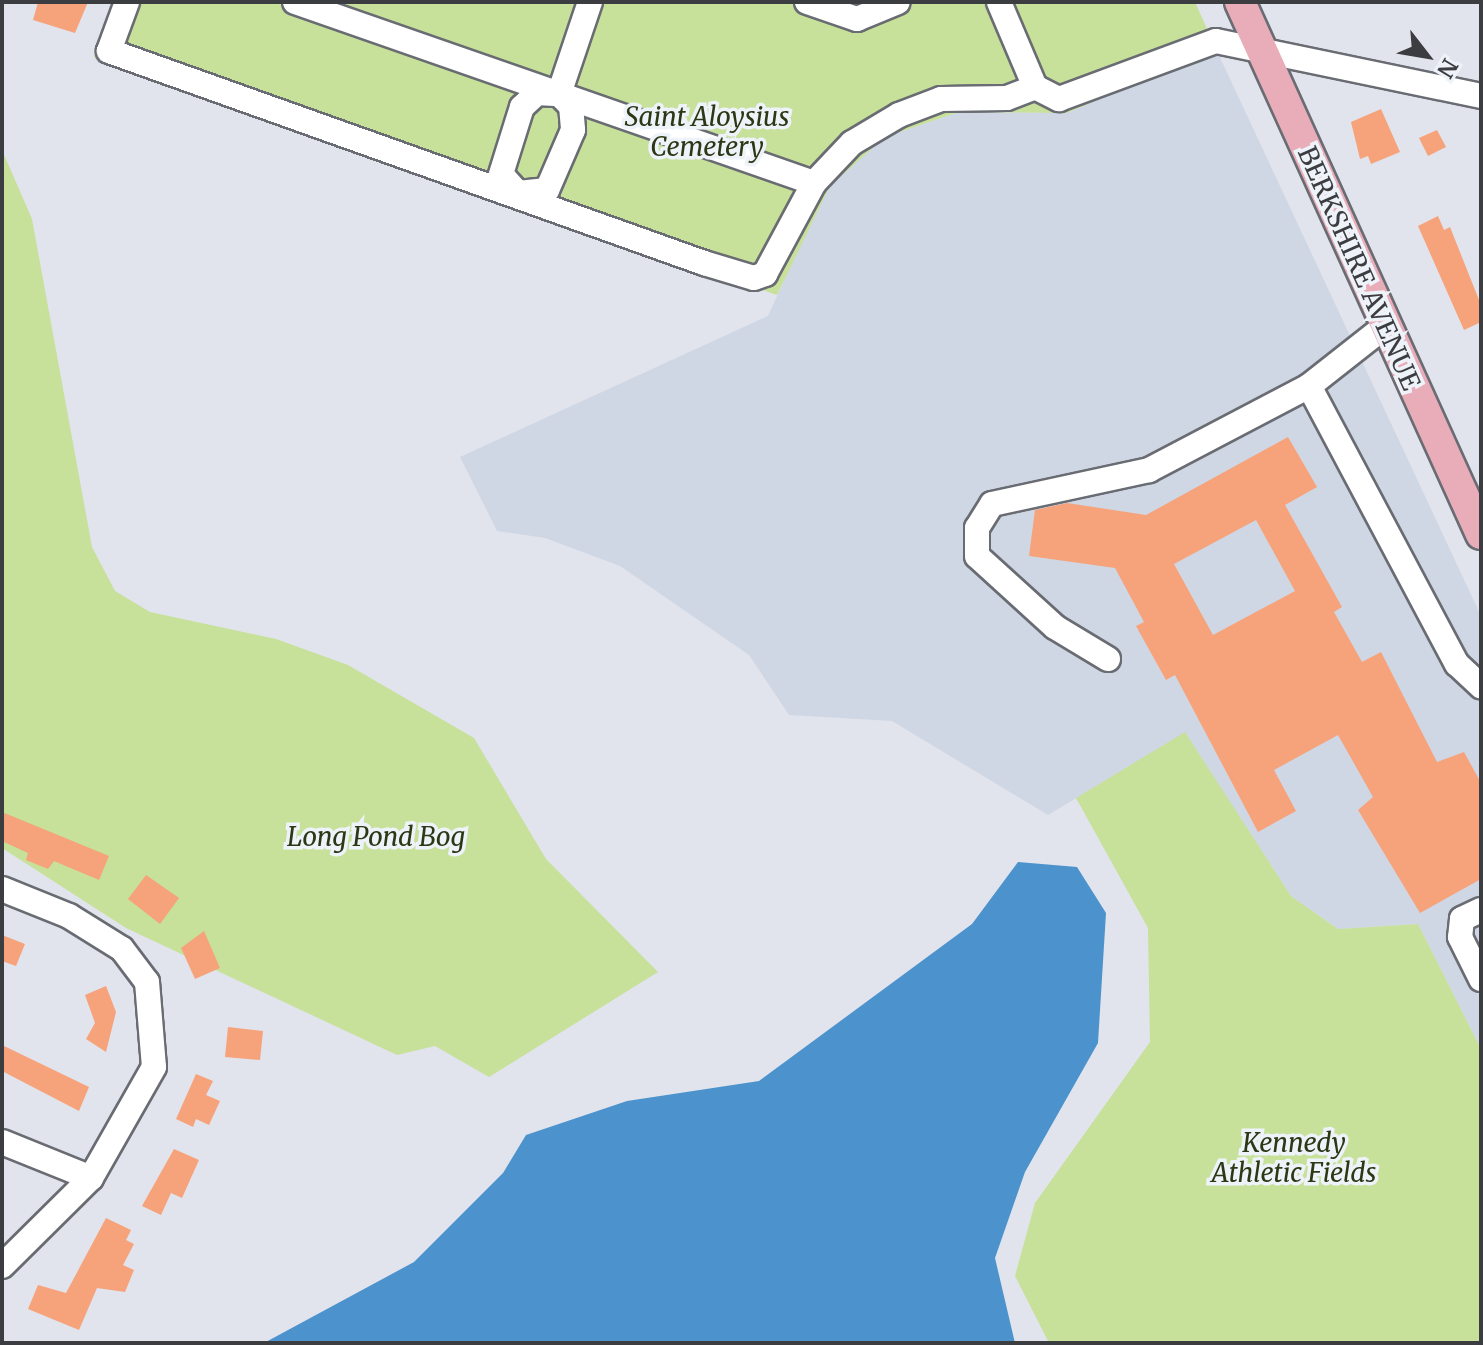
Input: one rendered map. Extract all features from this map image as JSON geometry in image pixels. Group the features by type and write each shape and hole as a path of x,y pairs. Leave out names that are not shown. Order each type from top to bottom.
{"main road":[{"name":"BERKSHIRE AVENUE","path":"1240,2 1384,327 1481,534"}],"street":[{"path":"127,2 109,51 754,278 765,274 814,183 852,143 899,115 941,99 1007,98 1035,87"},
{"path":"295,2 814,183"},
{"path":"559,94 590,2"},
{"path":"807,2 857,19 898,2"},
{"path":"999,2 1035,87 1059,99 1216,41 1265,54 1481,96"},
{"path":"518,193 501,174 522,107 537,93 559,94"},
{"path":"518,193 547,190 554,180 574,118 559,94"},
{"path":"1108,659 1055,627 977,556 977,528 992,504 1149,470 1309,386 1384,327"},
{"path":"1309,386 1457,664 1481,686"},
{"path":"2,889 69,916 122,949 147,982 154,1067 91,1178 2,1266"},
{"path":"1480,977 1460,937 1462,919 1481,910"},
{"path":"2,1142 91,1178"}],"shaded area":[{"path":"1216,49 1481,616 1481,1049 1418,924 1338,929 1291,896 1185,733 1048,815 892,721 789,715 749,655 620,566 545,538 497,531 460,457 768,316 819,203 847,165 885,137 959,112 1067,113"}],"green space":[{"name":"Saint Aloysius Cemetery","path":"113,2 1195,2 1216,49 1067,113 959,112 885,137 830,186 777,295 94,57"},
{"name":"Long Pond Bog","path":"2,150 32,219 92,547 115,591 150,612 276,639 348,665 474,738 546,859 658,972 489,1077 435,1046 397,1055 126,928 2,848"},
{"name":"Kennedy Athletic Fields","path":"1185,732 1291,896 1338,929 1418,924 1481,1049 1481,1343 1049,1343 1015,1276 1035,1203 1150,1042 1148,928 1076,798"}],"water":[{"path":"1018,862 1077,867 1106,913 1098,1043 1025,1172 995,1258 1015,1343 264,1343 414,1262 503,1173 526,1135 627,1101 759,1081 972,924"}],"building":[{"path":"38,2 88,2 75,33 33,20"},
{"path":"1381,109 1400,152 1371,164 1368,156 1360,159 1351,122"},
{"path":"1437,130 1446,147 1428,156 1419,138"},
{"path":"1438,216 1444,230 1450,227 1481,305 1481,322 1464,330 1418,226"},
{"path":"1288,437 1317,487 1285,505 1342,607 1334,612 1362,662 1381,652 1437,762 1464,752 1481,783 1481,879 1420,913 1358,810 1373,797 1338,735 1274,770 1296,811 1258,832 1175,675 1166,680 1136,626 1144,622 1115,568 1029,556 1035,510 1067,503 1146,515","holes":["1256,520 1295,591 1213,635 1174,564"]},
{"path":"2,812 109,856 99,880 54,861 48,869 26,860 28,853 2,841"},
{"path":"146,875 179,898 160,924 128,899"},
{"path":"204,931 220,968 195,979 181,948"},
{"path":"2,935 25,944 16,966 2,961"},
{"path":"106,986 116,1012 106,1052 86,1039 95,1023 85,995"},
{"path":"228,1027 263,1031 260,1060 225,1057"},
{"path":"2,1045 89,1087 79,1111 2,1071"},
{"path":"196,1074 213,1081 206,1095 220,1101 209,1125 196,1119 193,1127 176,1119"},
{"path":"174,1149 199,1160 182,1198 171,1193 161,1215 142,1206"},
{"path":"106,1218 131,1230 126,1240 134,1244 123,1265 134,1270 125,1292 97,1288 79,1330 28,1309 38,1285 66,1293"}]}
